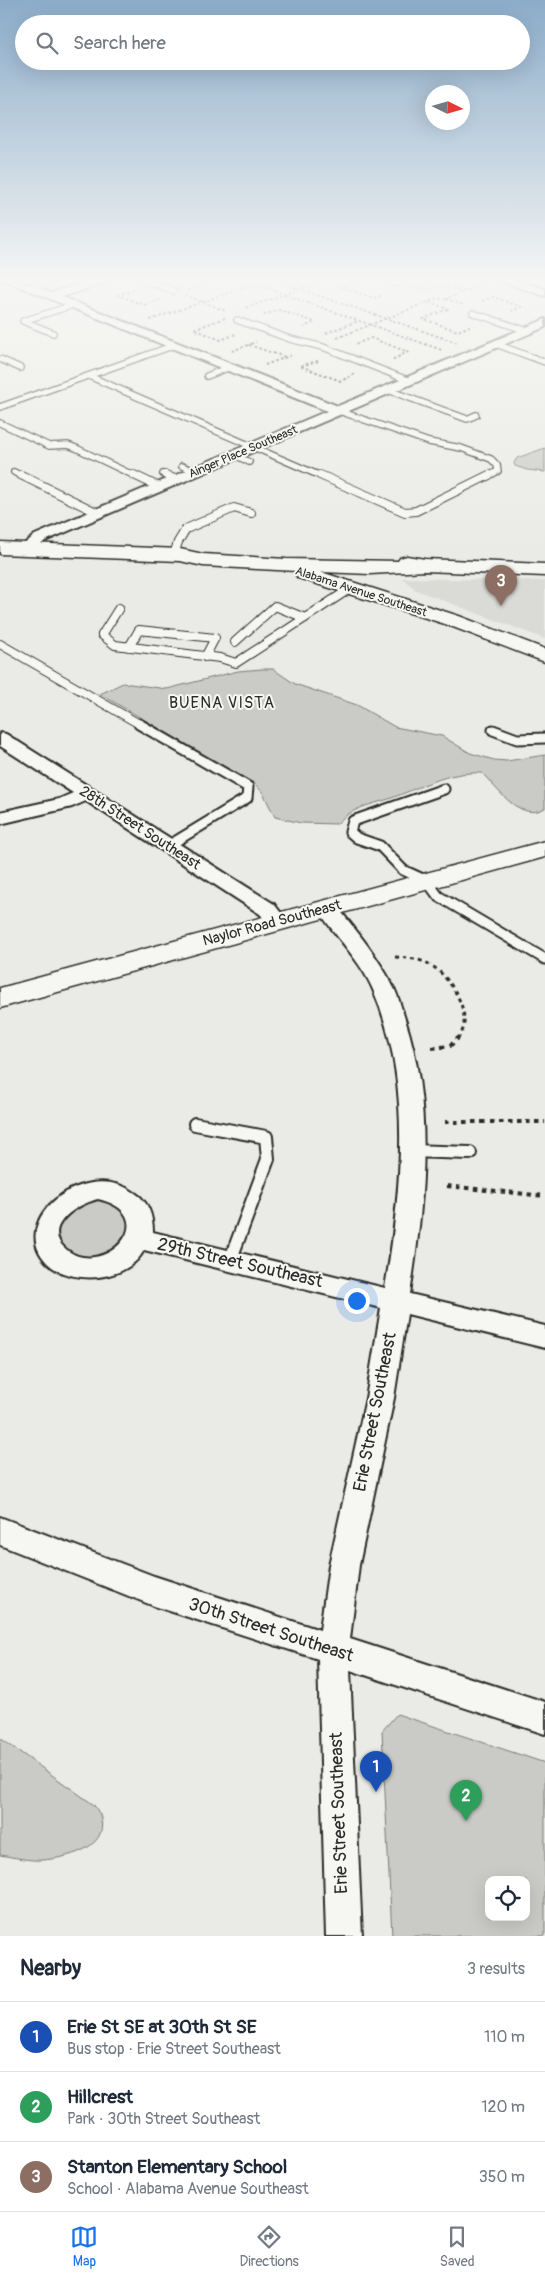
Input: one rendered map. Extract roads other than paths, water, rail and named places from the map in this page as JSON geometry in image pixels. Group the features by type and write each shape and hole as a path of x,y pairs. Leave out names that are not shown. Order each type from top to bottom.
{"main road":[{"name":"Alabama Avenue Southeast","path":"0,548 177,555 205,552 354,562 452,620"},
{"name":"Alabama Avenue Southeast","path":"177,555 203,560 269,563 354,562"},
{"path":"354,562 398,568 425,565 545,570"},
{"name":"Alabama Avenue Southeast","path":"269,563 452,620 545,656"},
{"name":"Naylor Road Southeast","path":"0,998 545,849"}],"street":[{"path":"236,369 339,410"},
{"name":"Ainger Place Southeast","path":"26,549 40,538 166,481 196,472 435,369"},
{"name":"28th Street Southeast","path":"0,738 267,909 278,922"},
{"path":"0,818 65,803 87,794"},
{"name":"Erie Street Southeast","path":"327,908 363,953 385,992 403,1048 412,1126 407,1232 380,1398 344,1565 333,1651 344,1936"},
{"name":"29th Street Southeast","path":"139,1240 545,1337"},
{"name":"30th Street Southeast","path":"0,1531 154,1591 333,1651 545,1718"}],"lane":[{"path":"0,407 107,369"},
{"path":"207,376 224,369"},
{"path":"382,369 410,380"},
{"path":"89,376 256,446 405,512 416,511 498,471 497,465 491,459 461,448 429,442 339,410"},
{"path":"388,390 467,419 476,415"},
{"path":"0,423 49,446 68,445 166,481"},
{"path":"234,455 250,462"},
{"path":"182,466 196,472"},
{"path":"14,472 98,513"},
{"path":"177,555 178,542 186,529 234,508 251,512"},
{"path":"119,608 102,635 115,645 236,663 351,588"},
{"path":"235,642 275,606 306,618"},
{"path":"129,647 140,630 215,638 205,657"},
{"path":"0,644 248,787 247,798 168,846"},
{"path":"493,730 517,738 545,738"},
{"path":"444,789 353,821 350,832 357,838 380,846 403,870 427,881 438,896 545,959"},
{"path":"195,1124 266,1137 268,1159 230,1261"},
{"path":"411,1151 470,1153"}],"place":[{"name":"Stanton Elementary School","path":"501,606"},
{"name":"Erie St SE at 30th St SE","path":"376,1792"},
{"name":"Hillcrest","path":"466,1821"}],"district":[{"name":"BUENA VISTA","path":"222,703"}]}
